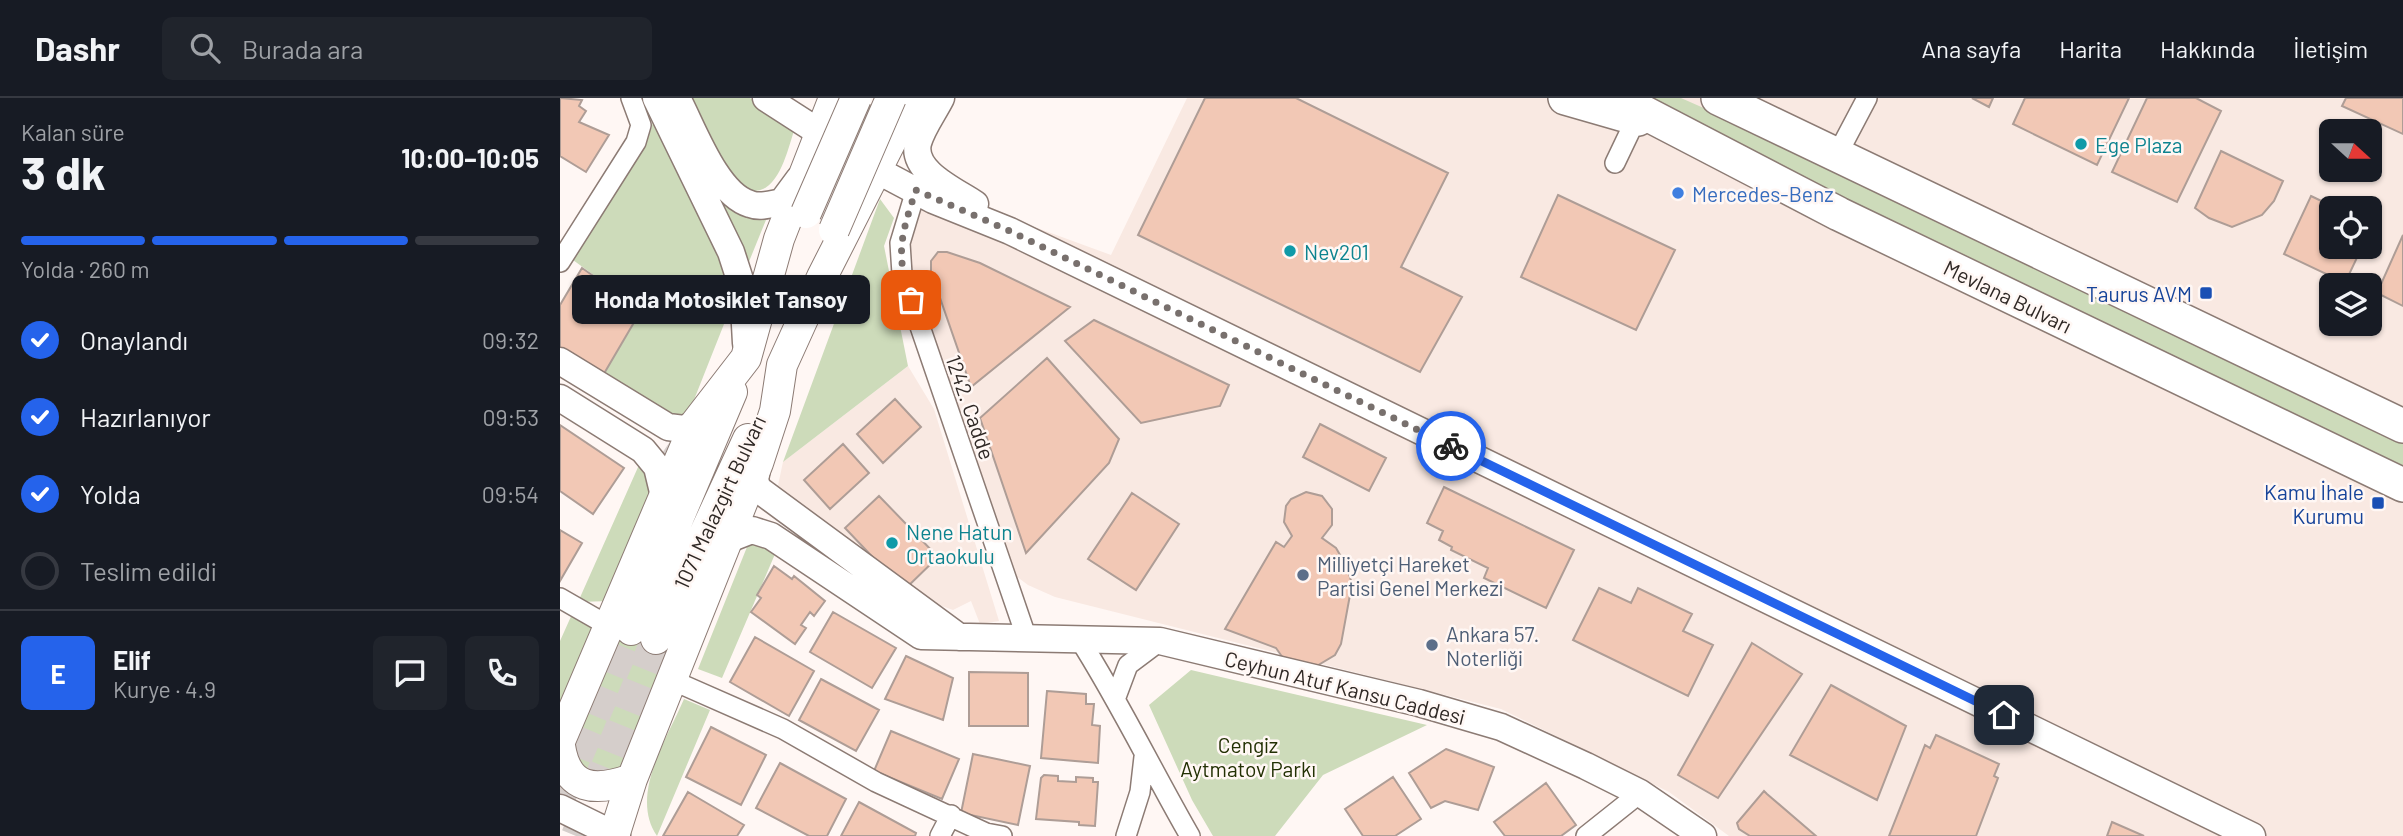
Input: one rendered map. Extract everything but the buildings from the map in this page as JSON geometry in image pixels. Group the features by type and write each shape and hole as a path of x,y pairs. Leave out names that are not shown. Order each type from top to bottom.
{"highway":[{"name":"Mevlana Bulvarı","path":"1565,98 1638,113 1839,215 2403,485"},
{"path":"1718,98 1838,153 2403,426"}],"main road":[{"name":"1071 Malazgirt Bulvarı","path":"746,358 779,239 834,98"},
{"name":"1071 Malazgirt Bulvarı","path":"631,631 856,98"},
{"name":"1071 Malazgirt Bulvarı","path":"782,365 834,230 891,98"},
{"name":"1071 Malazgirt Bulvarı","path":"631,631 782,365 822,277 913,98"},
{"path":"632,779 606,788 581,783 565,766 560,743 631,631 663,492 695,424 746,358"},
{"path":"615,835 632,779 674,681 758,463 775,411 782,365"}],"street":[{"path":"560,262 636,142 641,125 631,98"},
{"path":"656,98 732,252 743,289 746,358"},
{"path":"677,98 724,189 742,201 762,206 782,202 803,172"},
{"path":"766,98 811,127"},
{"path":"941,98 918,144 919,158 928,173 1035,243"},
{"path":"1838,153 1867,98"},
{"path":"1615,163 1638,113"},
{"path":"884,174 1035,243 2252,836"},
{"name":"1242. Cadde","path":"916,190 900,243 902,274 1026,636"},
{"path":"560,361 668,427 684,429 695,424"},
{"path":"560,380 667,446"},
{"path":"560,398 643,450 657,467 663,492"},
{"path":"758,463 755,480 758,489 959,637"},
{"name":"Ceyhun Atuf Kansu Caddesi","path":"757,509 914,619 959,637"},
{"name":"Ceyhun Atuf Kansu Caddesi","path":"729,539 752,530 771,536 920,636 1078,637 1160,641 1419,703 1501,727 1640,793 1703,836"},
{"path":"560,598 631,631"},
{"path":"1078,637 1116,697 1144,757 1190,836"},
{"path":"1116,697 1128,666 1160,641"},
{"path":"674,681 783,729 876,782 986,833 1002,836"},
{"path":"1126,836 1140,792 1144,757"},
{"path":"1586,836 1640,793"},
{"path":"560,808 615,835"},
{"path":"940,836 951,815"}],"shaded area":[{"path":"1187,98 2403,98 2403,836 1729,836 1669,792 1501,709 1055,597 1028,585 1000,564 906,264 910,237 928,188 1111,255"},
{"path":"908,366 934,409 999,621 980,624 971,601 953,610 928,601 777,490 783,462"}],"green space":[{"path":"685,98 750,98 795,128 782,167 770,184 753,191 731,184"},
{"path":"1646,98 1681,98 1783,143 2403,441 2403,470 1902,231"},
{"path":"655,115 725,254 730,309 684,425 602,377 635,319 626,312 632,303 573,260 651,129"},
{"path":"700,165 770,210 746,269"},
{"path":"880,199 894,218 884,246 908,366 783,462"},
{"path":"647,447 667,463 610,601 578,602"},
{"path":"754,542 778,547 722,678 698,669 747,547"},
{"path":"573,612 591,622 591,649 560,720 560,641"},
{"path":"622,625 680,649 628,770 608,781 579,768 572,741"},
{"name":"Cengiz Aytmatov Parkı","path":"1191,670 1427,725 1323,775 1275,836 1213,836 1192,800 1149,705"},
{"path":"684,699 710,710 657,836 649,820 649,785 661,749"}],"tunnel":[{"path":"667,446 757,509"},
{"path":"560,799 631,630"},
{"path":"576,836 656,639"}],"way so far":[{"path":"911,300 902,274 899,253 902,232 916,190 933,200 1010,231 1451,446"}],"place":[{"name":"Ege Plaza","path":"2081,144"},
{"name":"Mercedes-Benz","path":"1678,193"},
{"name":"Nev201","path":"1290,251"},
{"name":"Taurus AVM","path":"2206,293"},
{"name":"Honda Motosiklet Tansoy","path":"911,300"},
{"name":"Kamu İhale Kurumu","path":"2378,503"},
{"name":"Nene Hatun Ortaokulu","path":"892,543"},
{"name":"Milliyetçi Hareket Partisi Genel Merkezi","path":"1303,575"},
{"name":"Ankara 57. Noterliği","path":"1432,645"}],"route":[{"path":"1451,446 2004,715"}]}
